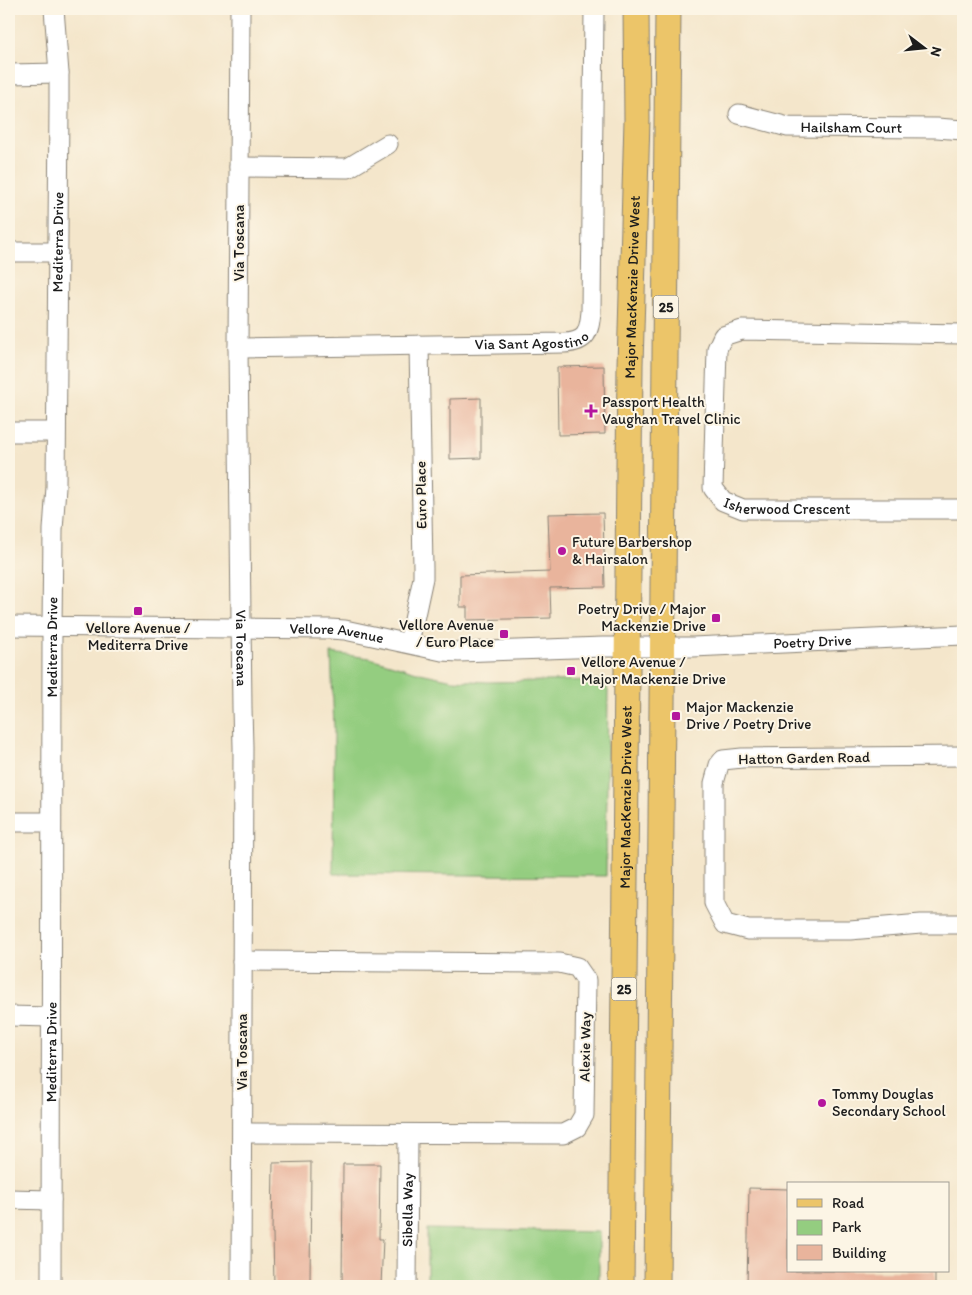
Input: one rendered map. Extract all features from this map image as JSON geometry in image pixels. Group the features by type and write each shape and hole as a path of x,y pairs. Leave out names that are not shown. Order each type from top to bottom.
{"main road":[{"name":"Major MacKenzie Drive West","path":"621,1286 630,365 637,120 636,9"},
{"name":"25","path":"657,1286 668,9"}],"street":[{"name":"Mediterra Drive","path":"51,1286 52,627 53,530 56,487 59,73 54,9"},
{"name":"Via Toscana","path":"240,9 238,348 243,747 241,1286"},
{"name":"Via Sant Agostino","path":"238,348 580,341 586,334 590,324 591,312 594,9"},
{"path":"9,74 59,73"},
{"name":"Hailsham Court","path":"740,114 788,127 937,128 963,130"},
{"path":"239,167 348,168 388,144"},
{"path":"9,252 58,252"},
{"name":"Isherwood Crescent","path":"963,334 742,330 723,336 716,349 713,488 723,501 743,509 963,509"},
{"name":"Euro Place","path":"409,643 423,568 418,345"},
{"path":"9,432 56,432"},
{"name":"Vellore Avenue","path":"9,626 330,628 442,651 459,652 663,647"},
{"name":"Poetry Drive","path":"663,647 963,635"},
{"name":"Hatton Garden Road","path":"963,756 742,758 723,760 719,766 714,783 714,903 725,924 748,930 850,930 921,924 963,924"},
{"path":"9,822 52,822"},
{"name":"Alexie Way","path":"242,961 559,962 578,967 586,980 584,1114 577,1127 563,1134 243,1133"},
{"path":"9,1016 51,1017"},
{"name":"Sibella Way","path":"407,1286 408,1134"},
{"path":"9,1199 51,1200"}],"green space":[{"path":"331,653 370,658 420,673 453,680 488,682 601,680 606,685 608,691 606,876 333,874 334,729"},
{"path":"427,1229 599,1232 599,1286 427,1286"}],"building":[{"path":"604,366 605,434 558,435 557,367"},
{"path":"481,398 481,458 450,459 450,399"},
{"path":"603,513 605,587 550,588 551,618 467,620 467,607 460,607 460,575 550,572 548,514"},
{"path":"311,1162 310,1286 274,1286 272,1233 273,1163"},
{"path":"343,1164 380,1164 379,1239 383,1239 381,1286 342,1286"},
{"path":"749,1188 787,1189 787,1272 935,1272 935,1286 747,1286"}],"place":[{"name":"Passport Health Vaughan Travel Clinic","path":"591,411"},
{"name":"Future Barbershop & Hairsalon","path":"562,551"},
{"name":"Vellore Avenue / Mediterra Drive","path":"138,611"},
{"name":"Poetry Drive / Major Mackenzie Drive","path":"716,618"},
{"name":"Vellore Avenue / Euro Place","path":"504,634"},
{"name":"Vellore Avenue / Major Mackenzie Drive","path":"571,671"},
{"name":"Major Mackenzie Drive / Poetry Drive","path":"676,716"},
{"name":"Tommy Douglas Secondary School","path":"822,1103"}]}
